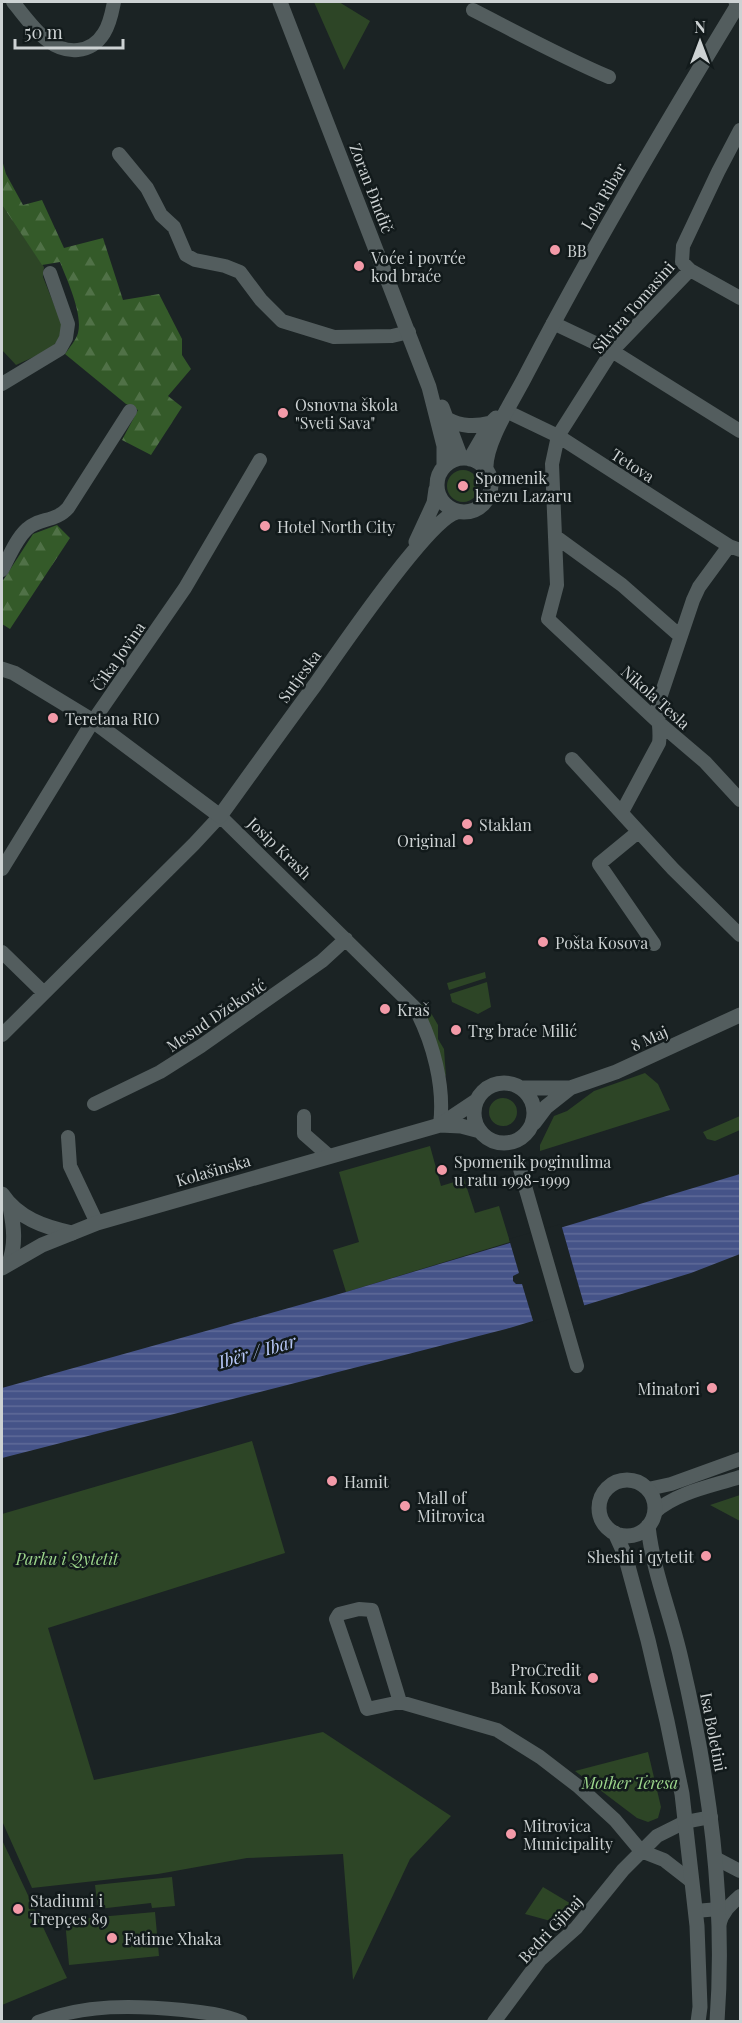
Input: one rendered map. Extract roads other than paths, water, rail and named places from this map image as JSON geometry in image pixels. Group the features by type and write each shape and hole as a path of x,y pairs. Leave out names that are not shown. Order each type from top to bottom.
{"street":[{"path":"13,2 45,39 65,50 74,51 84,50 96,43 105,32 114,2"},
{"name":"Zoran Đinđič","path":"280,2 429,387 444,446 444,466"},
{"name":"Lola Ribar","path":"486,470 489,451 506,411 553,323 610,218 739,2"},
{"path":"473,10 504,24 550,50 609,77"},
{"name":"Silvira Tomasini","path":"558,436 612,351 690,270 682,262 683,246 741,130"},
{"path":"119,154 147,188 161,214 174,227 186,255 195,260 225,266 240,272 261,300 282,321 334,337 392,336 409,332"},
{"path":"690,270 741,298"},
{"path":"2,384 60,349 66,338 68,324 51,273"},
{"path":"553,323 612,351 741,431"},
{"name":"Zoran Đinđič","path":"429,387 466,458"},
{"path":"2,570 26,530 57,517 68,508 129,411"},
{"name":"Lola Ribar","path":"466,458 491,423 506,411"},
{"name":"Tetova","path":"506,411 558,436 735,548"},
{"path":"447,418 468,426 491,423"},
{"path":"558,436 552,464 556,537 622,585 680,636"},
{"path":"444,466 466,458 481,464 486,470"},
{"name":"Čika Jovina","path":"2,869 93,721 185,588 260,460"},
{"name":"Sutjeska","path":"409,558 431,511 439,473 444,466"},
{"name":"Sutjeska","path":"220,816 375,601 409,558 441,521 457,512 471,512 485,502 491,486 486,470"},
{"path":"436,489 443,504 457,512"},
{"name":"Nikola Tesla","path":"556,537 557,585 548,619 658,722 705,762 741,800"},
{"path":"622,812 659,743 658,704 699,587 735,548"},
{"name":"Josip Krash","path":"2,669 14,673 93,721 220,816 406,997 423,1023 430,1045 441,1094 440,1125"},
{"path":"572,759 673,869 741,935"},
{"path":"2,1035 195,844 220,816"},
{"path":"638,832 599,864 654,944"},
{"name":"Mesud Džeković","path":"94,1104 160,1072 191,1053 322,962 346,939"},
{"path":"2,952 44,993"},
{"name":"8 Maj","path":"522,1088 570,1088 616,1072 741,1015"},
{"path":"509,1083 522,1088 530,1096 534,1106 535,1116 532,1126 519,1140 505,1143 491,1140 480,1131 474,1116 476,1101 486,1088 493,1084 509,1083"},
{"name":"8 Maj","path":"532,1126 546,1107 570,1088"},
{"name":"Kolašinska","path":"440,1125 476,1101"},
{"path":"304,1116 304,1134 328,1155"},
{"name":"Kolašinska","path":"5,1265 42,1245 97,1223 328,1155 440,1125 461,1126 480,1131"},
{"path":"68,1137 70,1166 97,1223"},
{"path":"518,1162 577,1366"},
{"path":"6,1201 46,1226 72,1233"},
{"path":"5,1265 14,1249 14,1226 6,1201"},
{"path":"648,1489 672,1484 741,1459"},
{"path":"615,1533 633,1535 655,1515 692,1493 741,1477"},
{"path":"655,1515 654,1500 648,1489 640,1483 629,1480 613,1484 600,1500 600,1513 605,1524 615,1533 625,1556 668,1720 685,1822 695,1911 700,2007 698,2022"},
{"name":"Isa Boletini","path":"655,1515 651,1549 681,1658 708,1790 719,1909 720,1959 717,2022"},
{"path":"400,1702 372,1610 339,1614 336,1619 367,1709 400,1702 497,1730 540,1757 579,1787 615,1820 641,1851 664,1860 691,1881"},
{"name":"Bedri Gjinaj","path":"494,2022 540,1960 576,1928 641,1851 657,1836 685,1822 711,1817"},
{"path":"715,1858 741,1871"},
{"path":"719,1925 728,1906 741,1896"},
{"path":"695,1911 719,1909"},
{"path":"38,2022 78,2010 117,2007 154,2007 196,2011 242,2022"}],"water":[{"name":"Ibër / Ibar","path":"740,1174 740,1254 691,1273 506,1329 2,1458 2,1388 346,1292"}],"place":[{"name":"BB","path":"555,250"},
{"name":"Voće i povrće kod braće","path":"359,266"},
{"name":"Osnovna škola \"Sveti Sava\"","path":"283,413"},
{"name":"Spomenik knezu Lazaru","path":"463,486"},
{"name":"Hotel North City","path":"265,526"},
{"name":"Teretana RIO","path":"53,718"},
{"name":"Staklan","path":"467,824"},
{"name":"Original","path":"468,840"},
{"name":"Pošta Kosova","path":"543,942"},
{"name":"Kraš","path":"385,1009"},
{"name":"Trg braće Milić","path":"456,1030"},
{"name":"Spomenik poginulima u ratu 1998-1999","path":"442,1170"},
{"name":"Minatori","path":"712,1388"},
{"name":"Hamit","path":"332,1481"},
{"name":"Mall of Mitrovica","path":"405,1506"},
{"name":"Sheshi i qytetit","path":"706,1556"},
{"name":"ProCredit Bank Kosova","path":"593,1678"},
{"name":"Mitrovica Municipality","path":"511,1834"},
{"name":"Stadiumi i Trepçes 89","path":"18,1909"},
{"name":"Fatime Xhaka","path":"112,1938"}],"park label":[{"name":"Parku i Qytetit","path":"67,1558"},
{"name":"Mother Teresa","path":"630,1782"}]}
